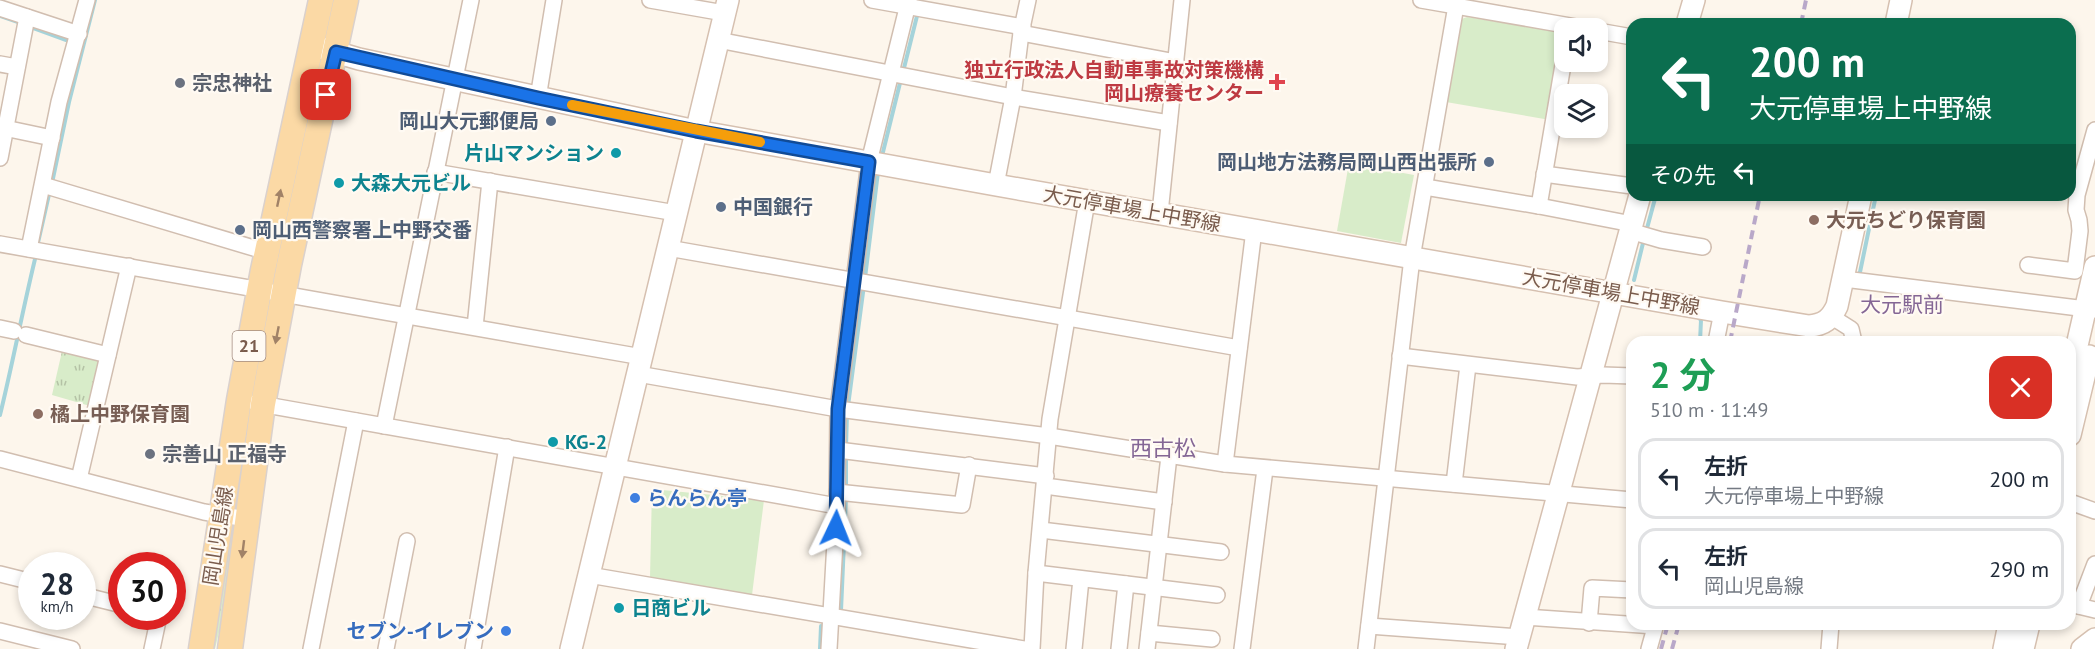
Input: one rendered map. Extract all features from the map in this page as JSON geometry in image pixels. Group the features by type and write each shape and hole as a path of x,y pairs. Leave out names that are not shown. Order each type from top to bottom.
{"main road":[{"name":"岡山児島線","path":"201,649 239,400 259,291 321,0"},
{"name":"岡山児島線","path":"230,649 263,404 289,265 346,0"},
{"path":"1688,18 1694,0"},
{"path":"1897,18 1901,0"},
{"path":"572,649 726,7"},
{"name":"大元停車場上中野線","path":"310,45 454,80 696,131 996,185 1809,326 1832,317"},
{"path":"1518,643 1614,292 1638,231 1640,201"},
{"path":"1832,317 1854,280 1861,201"},
{"path":"2076,357 2091,309 2095,267"},
{"path":"2076,410 2095,332"},
{"path":"2004,649 2008,630"},
{"path":"2023,649 2028,630"},
{"path":"2082,649 2095,639"}],"street":[{"path":"34,250 48,187 52,138 59,102 87,0"},
{"path":"384,426 471,0"},
{"path":"538,98 554,0"},
{"path":"650,0 726,7"},
{"path":"872,0 913,6 1176,62"},
{"path":"996,185 1028,0"},
{"path":"1160,213 1182,0"},
{"path":"1421,0 1457,3 1554,24"},
{"path":"1366,649 1412,258 1457,3"},
{"path":"829,649 842,496 845,410 862,282 869,162 898,75 913,6"},
{"path":"0,8 26,22 79,34"},
{"path":"0,158 3,128 26,22"},
{"path":"1608,33 1626,36"},
{"path":"718,40 898,75 1169,123"},
{"path":"0,64 17,67"},
{"path":"1539,206 1562,72"},
{"path":"3,128 52,138"},
{"path":"2028,265 2075,271 2080,231 2076,210 2077,195 2089,176 2095,130"},
{"path":"435,172 676,213"},
{"path":"1544,174 1626,185"},
{"path":"475,327 490,182"},
{"path":"48,187 267,252"},
{"path":"1425,187 1539,206 1638,231 1661,240 1703,247"},
{"path":"1032,649 1036,573 1050,418 1086,201"},
{"path":"1225,465 1254,230"},
{"path":"0,244 475,327 845,410 1049,436 1225,465 1626,500"},
{"path":"668,248 1239,348"},
{"path":"79,479 129,266"},
{"path":"1854,280 2091,309"},
{"path":"1717,336 1722,312"},
{"path":"1832,317 1851,330 1852,336"},
{"path":"13,332 108,355"},
{"path":"1400,356 1577,377 1626,376"},
{"path":"1454,484 1468,365"},
{"path":"239,400 615,467 842,496 962,505 969,465"},
{"path":"311,649 356,421"},
{"path":"473,649 507,447"},
{"path":"843,451 969,465 1164,502"},
{"path":"1148,649 1168,456"},
{"path":"0,459 221,516 247,519"},
{"path":"1242,649 1265,469"},
{"path":"2076,504 2095,511"},
{"path":"1041,530 1221,552"},
{"path":"386,649 407,541"},
{"path":"2076,601 2095,564"},
{"path":"1036,573 1217,595"},
{"path":"0,574 18,578"},
{"path":"589,575 1024,649"},
{"path":"1074,649 1081,579"},
{"path":"1119,649 1126,584"},
{"path":"1589,623 1592,588 1626,590"},
{"path":"2076,605 2095,610"},
{"path":"1524,616 1589,623 1626,624"},
{"path":"1369,626 1518,643"},
{"path":"152,649 156,630"},
{"path":"1649,649 1654,630"},
{"path":"1832,630 1833,648"},
{"path":"0,631 72,649"},
{"path":"1149,633 1212,639"}],"green space":[{"path":"1467,17 1554,31 1554,72 1558,72 1550,120 1446,102 1459,20"},
{"path":"1349,163 1414,175 1401,243 1337,231"},
{"path":"63,347 101,358 90,406 52,395"},
{"path":"652,489 764,500 752,595 650,578"},
{"path":"231,529 235,531 226,602 215,649 213,649"}],"waterway":[{"path":"52,183 69,102 95,0"},
{"path":"903,72 918,12"},
{"path":"0,16 21,23"},
{"path":"28,26 69,41"},
{"path":"882,156 901,79"},
{"path":"865,278 878,172"},
{"path":"37,247 50,190"},
{"path":"1646,232 1654,201"},
{"path":"1859,277 1875,201"},
{"path":"1634,280 1644,239"},
{"path":"0,415 36,255"},
{"path":"848,406 864,285"},
{"path":"1698,317 1701,320 1700,336"},
{"path":"846,447 847,413"},
{"path":"846,455 846,489"},
{"path":"841,611 846,497"},
{"path":"820,649 821,626"}],"railway":[{"path":"1802,18 1806,0"},
{"path":"1731,336 1759,201"},
{"path":"1661,649 1666,630"},
{"path":"1672,649 1677,630"}],"slow traffic":[{"path":"572,105 760,142"}],"place":[{"name":"独立行政法人自動車事故対策機構 岡山療養センター","path":"1277,82"},
{"name":"宗忠神社","path":"180,83"},
{"name":"岡山大元郵便局","path":"551,121"},
{"name":"片山マンション","path":"616,153"},
{"name":"岡山地方法務局岡山西出張所","path":"1489,162"},
{"name":"大森大元ビル","path":"339,183"},
{"name":"中国銀行","path":"721,207"},
{"name":"大元ちどり保育園","path":"1814,220"},
{"name":"岡山西警察署上中野交番","path":"240,230"},
{"name":"橘上中野保育園","path":"38,414"},
{"name":"KG-2","path":"553,442"},
{"name":"宗善山 正福寺","path":"150,454"},
{"name":"らんらん亭","path":"635,498"},
{"name":"日商ビル","path":"619,608"},
{"name":"セブン-イレブン","path":"506,631"}],"district":[{"name":"大元駅前","path":"1902,305"},
{"name":"西古松","path":"1163,448"}],"route":[{"path":"326,95 336,52 696,131 869,162 838,409 836,528"}]}
